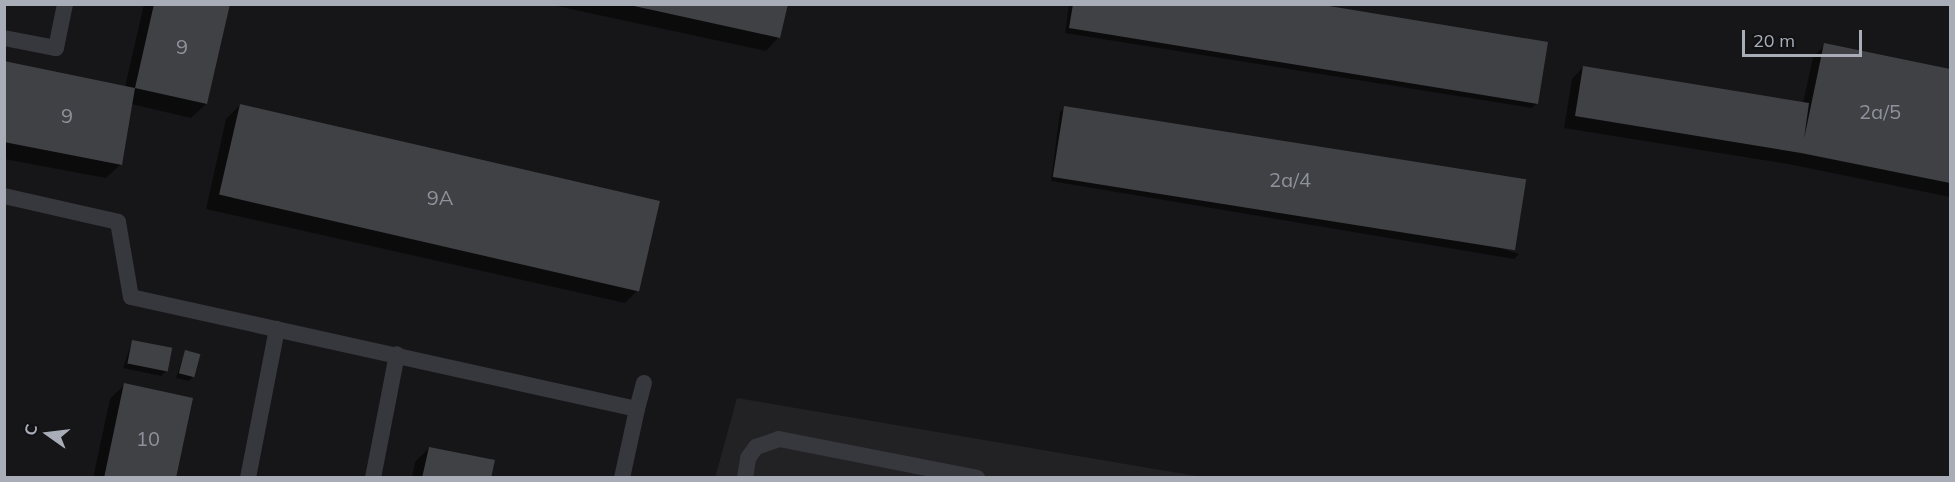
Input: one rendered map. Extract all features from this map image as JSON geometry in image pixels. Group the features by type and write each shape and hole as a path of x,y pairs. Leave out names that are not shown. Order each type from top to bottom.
{"lane":[{"path":"4,38 56,48 65,4"},
{"path":"4,196 118,222 132,297 637,409"},
{"path":"248,477 277,329"},
{"path":"373,477 397,354"},
{"path":"622,477 644,383"},
{"path":"745,477 748,458 756,447 779,439 977,477"}],"shaded area":[{"path":"737,398 1202,477 715,478"}],"building":[{"path":"154,4 230,4 207,104 135,88"},
{"path":"625,4 788,4 780,38"},
{"path":"1073,4 1317,4 1548,42 1538,104 1069,28"},
{"path":"1824,43 1950,69 1950,183 1801,153 1575,116 1583,66 1809,103 1804,139"},
{"path":"4,61 135,88 122,165 4,142"},
{"path":"240,104 660,201 639,292 219,195"},
{"path":"1064,106 1526,179 1515,250 1053,177"},
{"path":"132,340 172,348 168,371 127,364"},
{"path":"185,350 200,354 194,377 179,373"},
{"path":"124,383 193,398 176,478 104,478"},
{"path":"429,447 495,460 491,478 422,478"}]}
